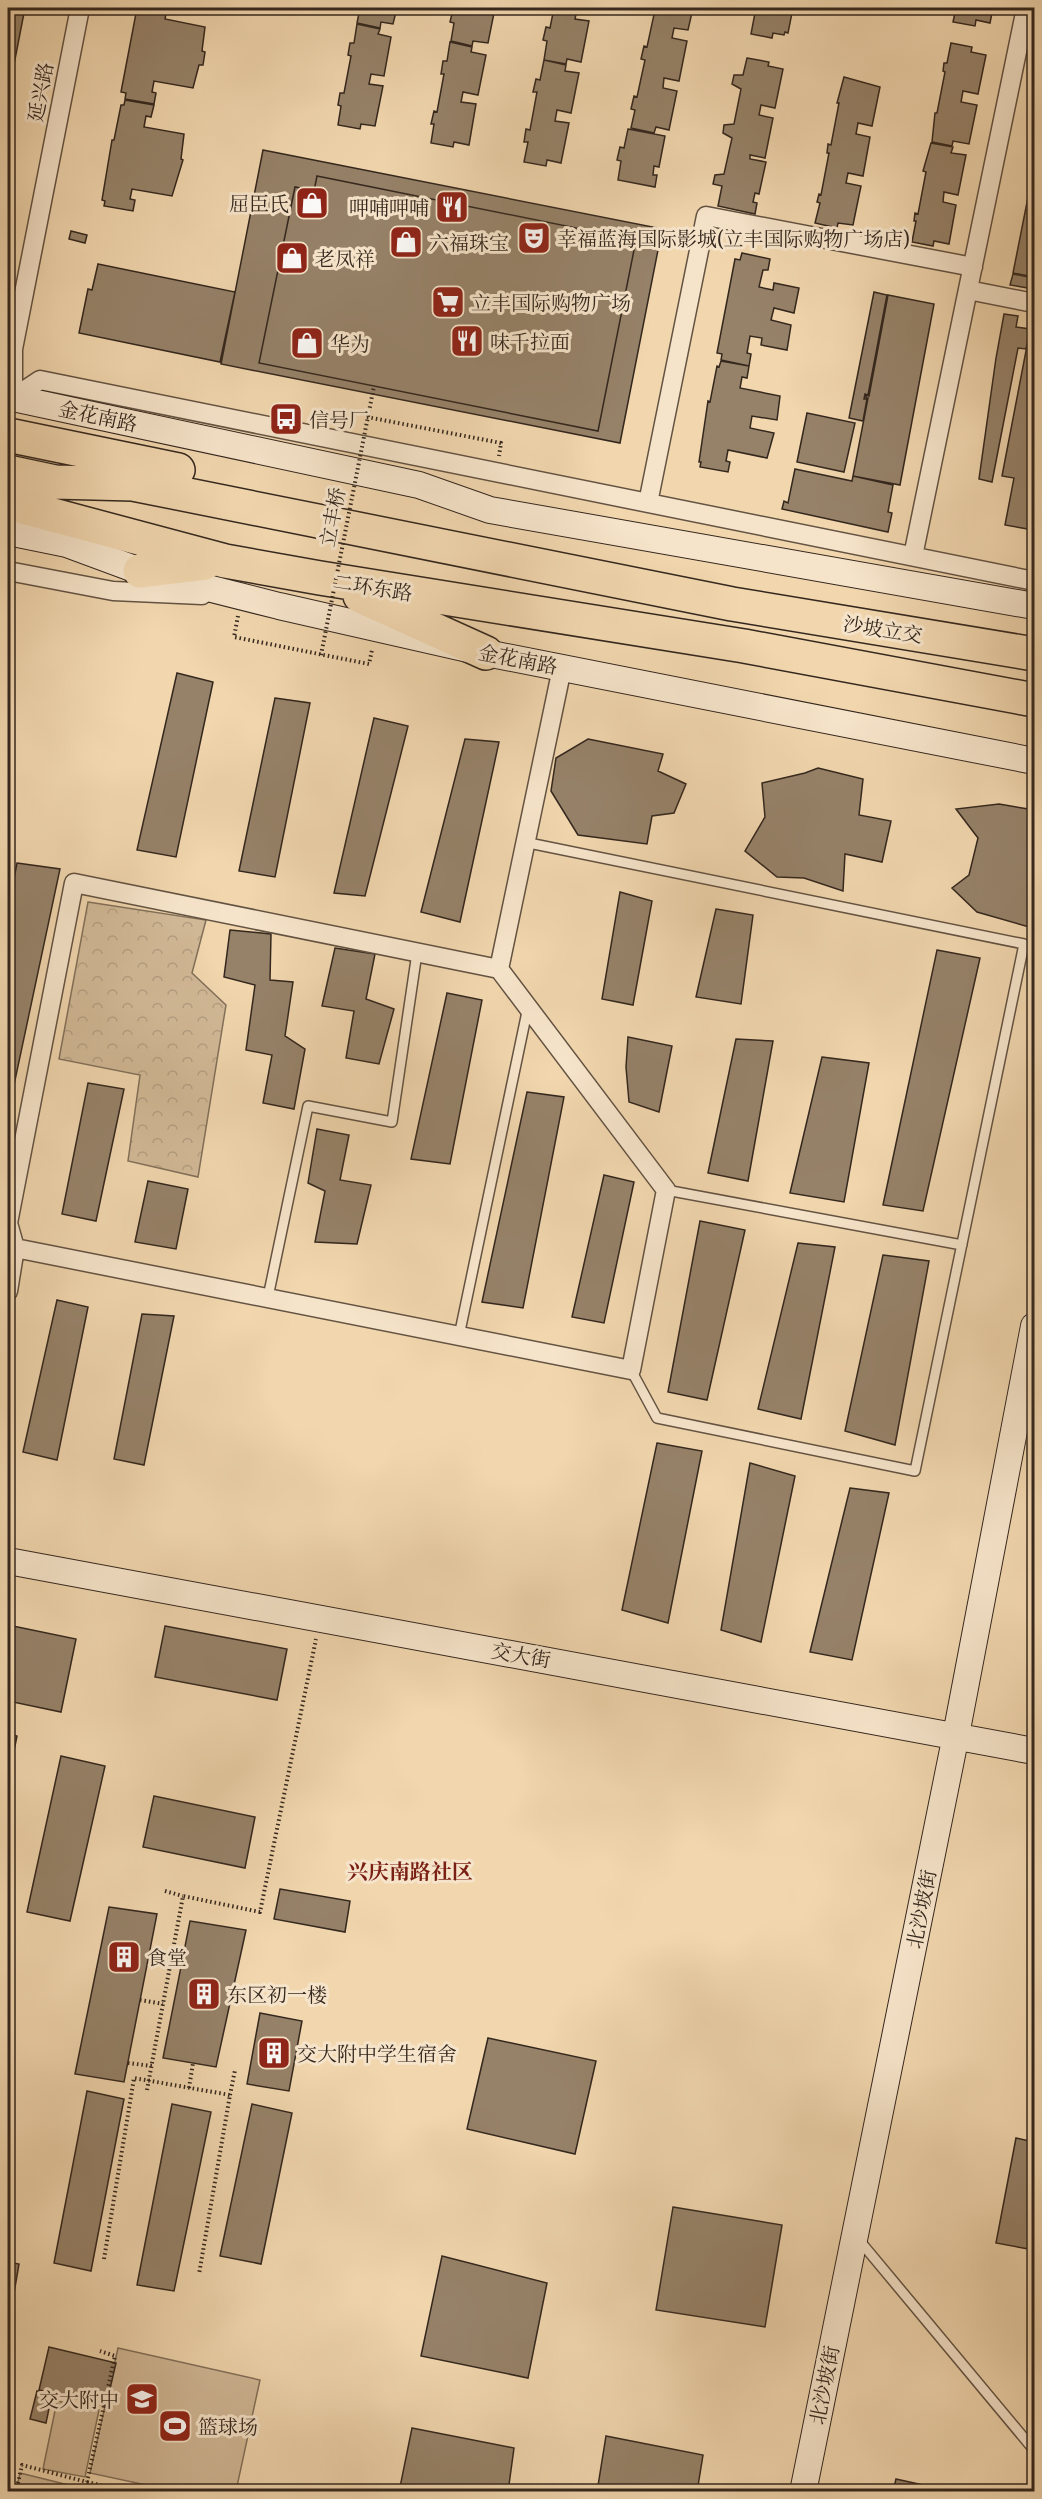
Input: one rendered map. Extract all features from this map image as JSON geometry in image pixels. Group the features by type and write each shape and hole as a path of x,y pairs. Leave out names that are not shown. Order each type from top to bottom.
{"highway":[{"path":"8,435 234,481 409,539"},
{"path":"8,472 55,482 133,484 409,539"},
{"name":"二环东路","path":"21,506 225,561 744,646"},
{"name":"沙坡立交","path":"409,539 732,604 1035,654"},
{"path":"140,571 225,561"},
{"path":"320,578 486,653"},
{"name":"沙坡立交","path":"744,646 1035,700"}],"street":[{"name":"延兴路","path":"9,398 13,349 80,8"},
{"path":"913,556 1026,8"},
{"path":"648,503 706,216 973,267"},
{"path":"968,290 1035,303"},
{"path":"9,398 40,380 1035,581"},
{"name":"金花南路","path":"9,398 419,485 490,510 1035,606"},
{"name":"金花南路","path":"8,532 67,544 140,571 242,597 486,653 1035,761"},
{"path":"8,571 113,591 242,597"},
{"path":"499,969 562,668"},
{"path":"8,1291 15,1248 8,1223 74,884 499,969 666,1190 631,1370 15,1248"},
{"name":"北沙坡街","path":"803,2492 956,1736 1034,1333"},
{"name":"交大街","path":"8,1561 1035,1751"}],"lane":[{"path":"524,842 1024,944 915,1471 657,1418 631,1370"},
{"path":"268,1297 308,1106 392,1122 417,953"},
{"path":"459,1336 528,1007"},
{"path":"666,1190 962,1245"},
{"path":"855,2236 1035,2450"}],"path":[{"name":"立丰桥","path":"321,655 374,386"},
{"path":"367,417 501,443"},
{"path":"234,637 369,664"},
{"path":"165,1891 260,1912 320,1618"},
{"path":"147,2090 183,1896"},
{"path":"140,2000 163,2004"},
{"path":"128,2062 152,2066"},
{"path":"189,2088 193,2063"},
{"path":"199,2274 235,2070"},
{"path":"104,2259 134,2078 230,2095"},
{"path":"87,2482 115,2356 100,2351"},
{"path":"16,2492 21,2465 104,2486 103,2492"}],"green space":[{"path":"88,902 206,920 192,973 226,1005 198,1177 128,1161 140,1075 59,1059"},
{"name":"篮球场","path":"118,2348 260,2380 236,2491 174,2491 90,2473"},
{"path":"57,2401 99,2410 85,2477 43,2469"},
{"path":"20,2473 93,2491 16,2491"}],"building":[{"path":"137,8 167,8 165,19 205,27 203,65 199,65 193,88 154,81 152,92 156,93 154,104 125,99 126,93 121,92"},
{"path":"360,8 397,8 393,24 381,22 380,28 357,23"},
{"path":"457,8 495,8 488,43 473,41 472,46 451,41 454,23 450,22 453,9 457,10"},
{"path":"554,8 592,8 591,12 577,9 575,19 589,21 581,62 567,59 566,64 544,60 547,41 543,40 546,27 550,28"},
{"path":"651,8 693,8 688,30 674,28 672,38 687,41 679,81 664,78 663,88 677,91 669,130 656,127 654,133 631,128 635,110 631,109 634,96 637,97 645,60 641,59 644,46 647,47 655,10"},
{"path":"753,8 793,8 788,33 785,32 784,35 773,33 772,38 751,34 755,13 752,13"},
{"path":"956,8 993,8 990,23 976,20 975,26 953,22"},
{"path":"8,10 24,13 10,85 8,85"},
{"path":"357,24 380,29 378,34 391,37 384,76 371,74 369,84 383,86 375,126 361,124 360,129 338,125 341,106 338,105 340,93 344,93 351,56 348,55 350,43 354,43"},
{"path":"450,42 472,47 471,52 486,55 478,95 463,92 461,102 476,104 469,145 454,142 453,147 431,143 434,124 431,124 434,111 437,112 444,74 441,74 443,61 447,61"},
{"path":"951,43 972,47 971,52 986,55 978,94 963,91 961,102 977,105 969,144 953,141 952,146 932,142 935,113 937,113 945,72 943,71 944,63 947,63"},
{"path":"747,58 769,62 768,66 783,69 775,108 761,105 759,115 773,118 765,158 750,155 750,159 766,162 759,194 755,193 753,202 757,203 755,214 718,206 722,186 713,184 715,175 724,174 732,138 723,133 724,125 734,124 741,89 732,84 734,75 743,75"},
{"path":"544,60 566,65 565,71 579,73 571,113 557,110 555,121 569,123 561,163 547,160 546,166 524,162 528,142 524,142 526,129 530,130 537,92 533,92 536,79 540,80"},
{"path":"844,77 880,87 872,126 858,123 856,134 870,137 863,176 848,173 846,183 861,186 853,225 838,223 837,228 815,223 820,203 817,202 819,194 821,195 829,153 827,153 828,144 831,145 839,103 837,103"},
{"path":"125,100 154,105 151,117 146,116 144,127 184,134 181,159 183,160 172,196 132,189 130,199 135,200 133,211 104,206 105,201 102,200 112,140 114,140 121,105 124,105"},
{"path":"628,129 665,136 659,167 654,166 653,175 657,175 655,187 618,180 621,161 617,160 620,147 624,148"},
{"path":"931,143 953,147 951,153 966,155 958,195 944,192 943,202 956,205 949,244 934,241 933,246 912,242 916,221 914,221 915,213 918,214 926,172 923,171"},
{"name":"立丰国际购物广场","path":"263,150 668,230 665,246 659,245 620,443 221,364"},
{"path":"1034,167 1034,277 1013,273"},
{"name":"立丰国际购物广场","path":"317,176 636,240 598,431 259,363 295,187 314,191"},
{"path":"71,231 87,235 85,243 69,239"},
{"path":"742,253 770,259 768,270 763,270 759,287 773,290 774,283 799,288 794,313 774,308 771,320 791,325 787,350 761,345 762,338 750,336 747,353 751,354 749,366 721,360 722,354 717,353 735,259 740,260"},
{"path":"98,264 235,292 220,362 79,333 88,289 92,290"},
{"path":"1013,274 1034,278 1034,289 1010,285"},
{"path":"874,292 887,295 868,395 865,394 864,399 867,399 863,421 849,418"},
{"path":"888,295 934,304 900,485 853,476 868,398 866,395 869,396"},
{"path":"1004,314 1018,316 1016,327 1030,329 1026,349 1018,348 992,482 979,479"},
{"path":"1030,330 1034,331 1034,530 1005,525 1014,478 1002,476"},
{"path":"721,361 749,366 747,378 742,377 740,388 780,396 777,420 752,416 750,428 774,433 767,458 728,450 726,461 730,462 728,472 700,467 701,462 699,462 708,401 710,402 717,366 719,367"},
{"path":"807,413 855,423 844,472 797,462"},
{"path":"795,469 852,481 853,476 893,485 888,512 892,513 888,532 782,509 784,501 788,503"},
{"path":"177,673 213,682 176,857 137,850"},
{"path":"275,698 310,703 275,877 239,871"},
{"path":"374,718 408,726 365,896 334,893"},
{"path":"465,739 499,742 460,922 421,912"},
{"path":"588,739 663,754 658,771 686,784 674,813 652,816 647,844 578,835 551,791 556,758"},
{"path":"818,768 863,779 859,815 891,821 882,862 845,854 843,891 804,878 777,877 745,851 765,817 762,783"},
{"path":"999,804 1034,810 1034,925 1029,927 977,912 952,888 969,875 978,838 956,809"},
{"path":"17,863 60,869 8,1113 8,909"},
{"path":"620,892 652,901 633,1005 602,999"},
{"path":"716,909 753,915 741,1004 696,997"},
{"path":"230,930 271,934 270,980 293,982 285,1036 305,1049 294,1109 263,1103 272,1055 246,1050 255,985 224,977"},
{"path":"335,948 375,954 366,999 394,1009 379,1064 346,1058 354,1011 322,1006"},
{"path":"937,950 980,958 923,1211 883,1205"},
{"path":"447,993 482,1000 450,1164 411,1159"},
{"path":"628,1037 672,1046 659,1112 629,1102 626,1067"},
{"path":"736,1039 773,1041 748,1181 708,1173"},
{"path":"822,1057 869,1063 844,1202 790,1193"},
{"path":"88,1083 124,1089 96,1221 62,1214"},
{"path":"527,1092 564,1097 523,1308 482,1302"},
{"path":"317,1129 349,1135 340,1180 371,1185 357,1244 315,1242 325,1191 308,1183"},
{"path":"604,1175 634,1182 604,1323 572,1317"},
{"path":"148,1181 188,1189 176,1249 135,1242"},
{"path":"700,1221 745,1230 707,1400 668,1392"},
{"path":"798,1243 835,1247 801,1419 758,1409"},
{"path":"883,1255 929,1261 895,1445 845,1431"},
{"path":"57,1300 88,1307 57,1460 23,1452"},
{"path":"142,1314 174,1316 144,1465 114,1459"},
{"path":"657,1443 702,1451 668,1623 622,1610"},
{"path":"750,1463 795,1476 761,1642 721,1630"},
{"path":"850,1488 889,1493 852,1660 810,1652"},
{"path":"8,1625 76,1639 61,1712 8,1701"},
{"path":"165,1626 287,1649 277,1700 155,1677"},
{"path":"8,1734 17,1736 8,1780"},
{"path":"61,1756 105,1766 70,1921 27,1912"},
{"path":"154,1796 255,1817 245,1868 143,1847"},
{"path":"280,1889 350,1901 345,1932 274,1919"},
{"name":"食堂","path":"109,1907 157,1914 124,2082 75,2074"},
{"name":"东区初一楼","path":"190,1921 246,1930 216,2067 163,2058"},
{"name":"交大附中学生宿舍","path":"260,2013 302,2021 289,2091 247,2084"},
{"path":"488,2038 596,2061 575,2154 467,2129"},
{"path":"87,2091 124,2099 91,2271 54,2263"},
{"path":"172,2104 211,2112 174,2291 137,2285"},
{"path":"252,2104 292,2113 261,2264 220,2256"},
{"path":"1016,2138 1034,2142 1034,2250 996,2243"},
{"path":"673,2207 782,2225 765,2327 656,2310"},
{"path":"442,2256 547,2283 528,2378 421,2356"},
{"path":"8,2262 19,2264 8,2328"},
{"path":"49,2347 116,2363 106,2406 39,2390"},
{"path":"37,2391 52,2394 46,2423 30,2419"},
{"path":"412,2428 514,2448 508,2492 399,2492"},
{"path":"606,2436 703,2455 697,2492 597,2492"},
{"path":"896,2479 955,2492 893,2492"}],"place":[{"name":"屈臣氏","path":"312,203"},
{"name":"呷哺呷哺","path":"452,207"},
{"name":"幸福蓝海国际影城(立丰国际购物广场店)","path":"534,238"},
{"name":"六福珠宝","path":"406,242"},
{"name":"老凤祥","path":"292,258"},
{"name":"立丰国际购物广场","path":"448,302"},
{"name":"味千拉面","path":"467,341"},
{"name":"华为","path":"307,343"},
{"name":"信号厂","path":"286,419"},
{"name":"食堂","path":"124,1957"},
{"name":"东区初一楼","path":"204,1994"},
{"name":"交大附中学生宿舍","path":"274,2053"},
{"name":"交大附中","path":"142,2399"},
{"name":"篮球场","path":"175,2426"}],"district":[{"name":"兴庆南路社区","path":"410,1871"}]}
